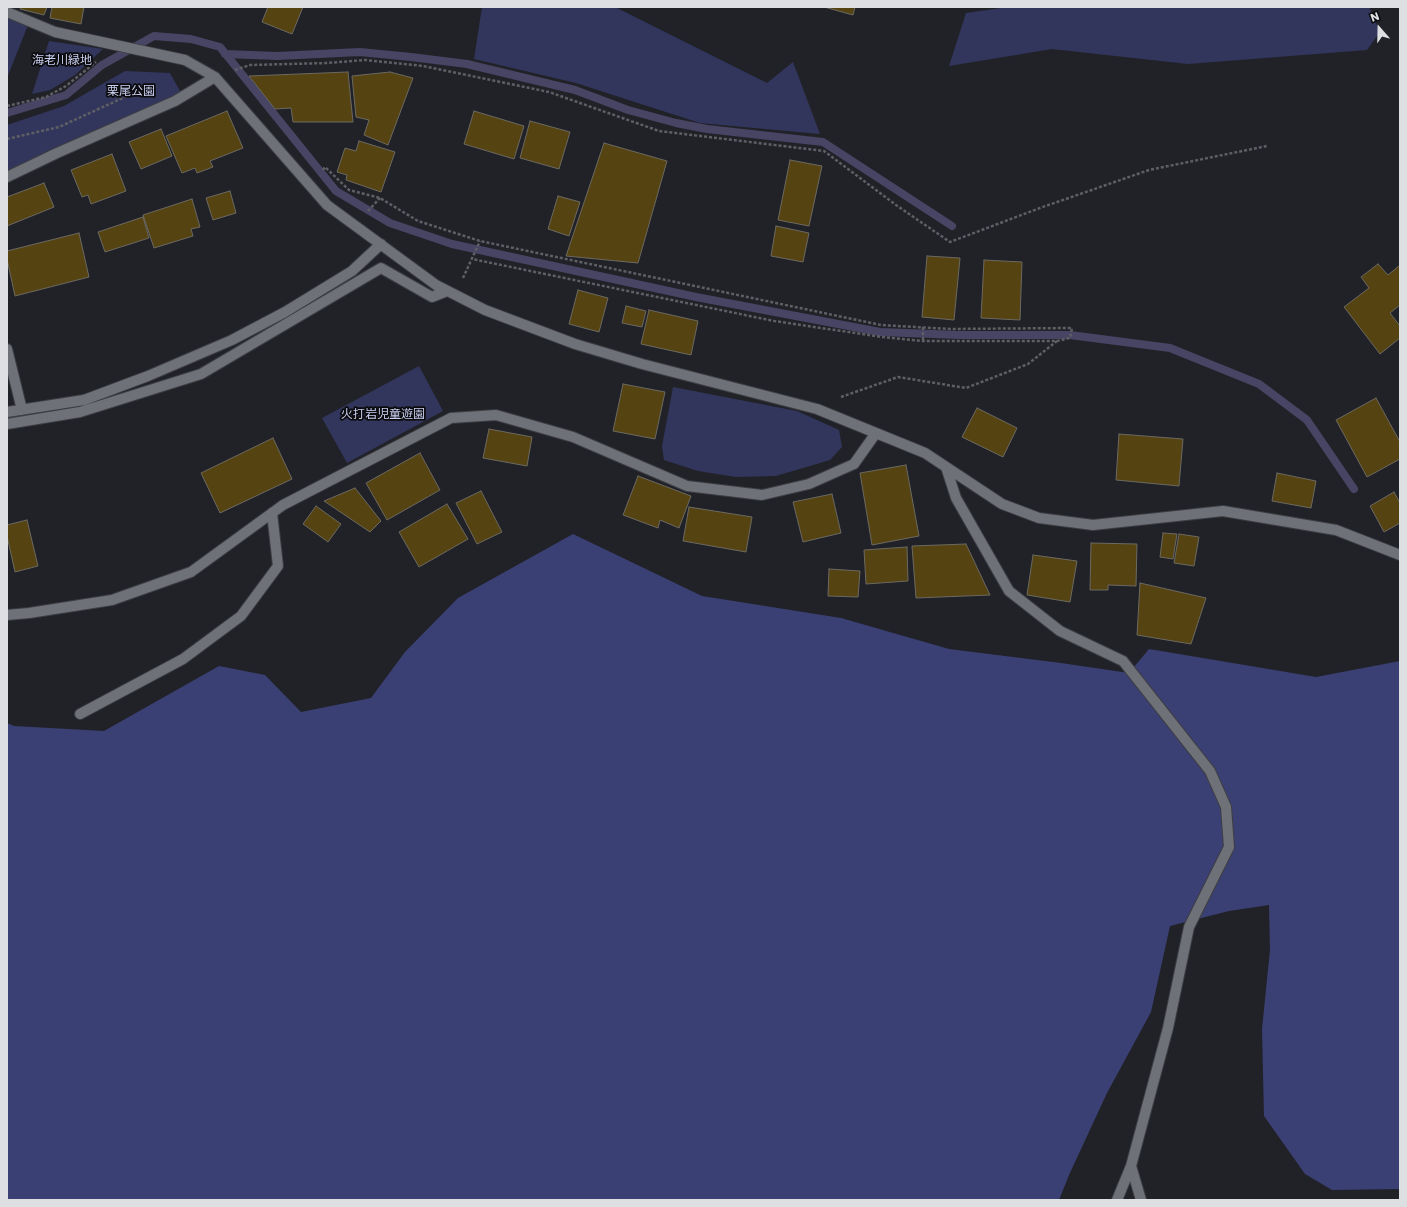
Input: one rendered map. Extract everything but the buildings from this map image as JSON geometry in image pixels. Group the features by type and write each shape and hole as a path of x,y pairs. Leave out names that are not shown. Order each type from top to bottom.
{"street":[{"path":"7,12 55,32 185,60 215,77 327,204 436,285 486,310 575,344 642,364 817,409 925,453 1002,504 1039,518 1093,525 1223,511 1336,530 1400,555"},
{"path":"7,177 57,153 175,101 215,77"},
{"path":"7,412 84,400 148,376 232,340 285,312 352,271 381,244"},
{"path":"7,424 80,412 201,374 381,268 432,297 447,291"},
{"path":"7,349 22,410"},
{"path":"7,615 112,600 191,572 282,505 451,418 496,415 573,437 687,486 762,495 809,484 854,464 876,433"},
{"path":"946,467 956,498 1009,592 1060,631 1123,660 1210,771 1226,807 1229,847 1190,927 1168,1028 1131,1166 1117,1200"},
{"path":"80,714 182,659 241,616 278,566 272,513"},
{"path":"1131,1166 1141,1200"}],"path":[{"path":"7,106 46,97 66,86 116,45"},
{"path":"250,65 327,63 366,60 423,66 549,92 659,131 824,152 896,205 950,242 1148,170 1267,146"},
{"path":"7,139 59,127 149,86 195,89"},
{"path":"325,167 349,190 380,198 418,221 480,241 881,325 950,329 1072,328 1070,338 1057,340 923,341 882,337 774,321 472,259 480,241"},
{"path":"923,327 923,341"},
{"path":"838,398 898,377 966,388 1028,364 1057,340"}],"green space":[{"path":"482,7 615,7 767,83 793,62 820,134 700,123 576,83 474,59"},
{"path":"1008,7 1369,7 1380,32 1367,50 1188,64 1052,49 949,66 966,13"},
{"path":"7,17 28,25 7,78"},
{"name":"海老川緑地","path":"49,41 103,49 75,75 50,90 32,94"},
{"name":"栗尾公園","path":"125,71 170,73 181,93 7,171 7,125 64,106"},
{"name":"火打岩児童遊園","path":"419,366 443,411 347,463 322,418"},
{"path":"673,387 797,411 839,430 842,447 830,460 776,476 736,477 698,471 664,460 662,446"}],"shaded area":[{"path":"573,534 702,596 841,618 949,649 1129,673 1149,649 1316,677 1400,661 1400,1189 1332,1190 1305,1174 1264,1116 1262,1029 1270,950 1269,905 1229,911 1170,926 1151,1012 1107,1093 1059,1200 7,1200 7,723 14,726 104,731 219,666 265,675 301,712 371,698 405,652 458,598"}],"waterway":[{"path":"7,113 66,95 102,65 154,36 191,39 220,47 336,191 390,223 452,244 696,297 880,332 959,335 1070,335 1170,348 1259,384 1307,420 1354,489"},
{"path":"225,54 277,56 360,52 467,64 575,90 628,110 676,123 707,129 823,142 952,226"}]}
